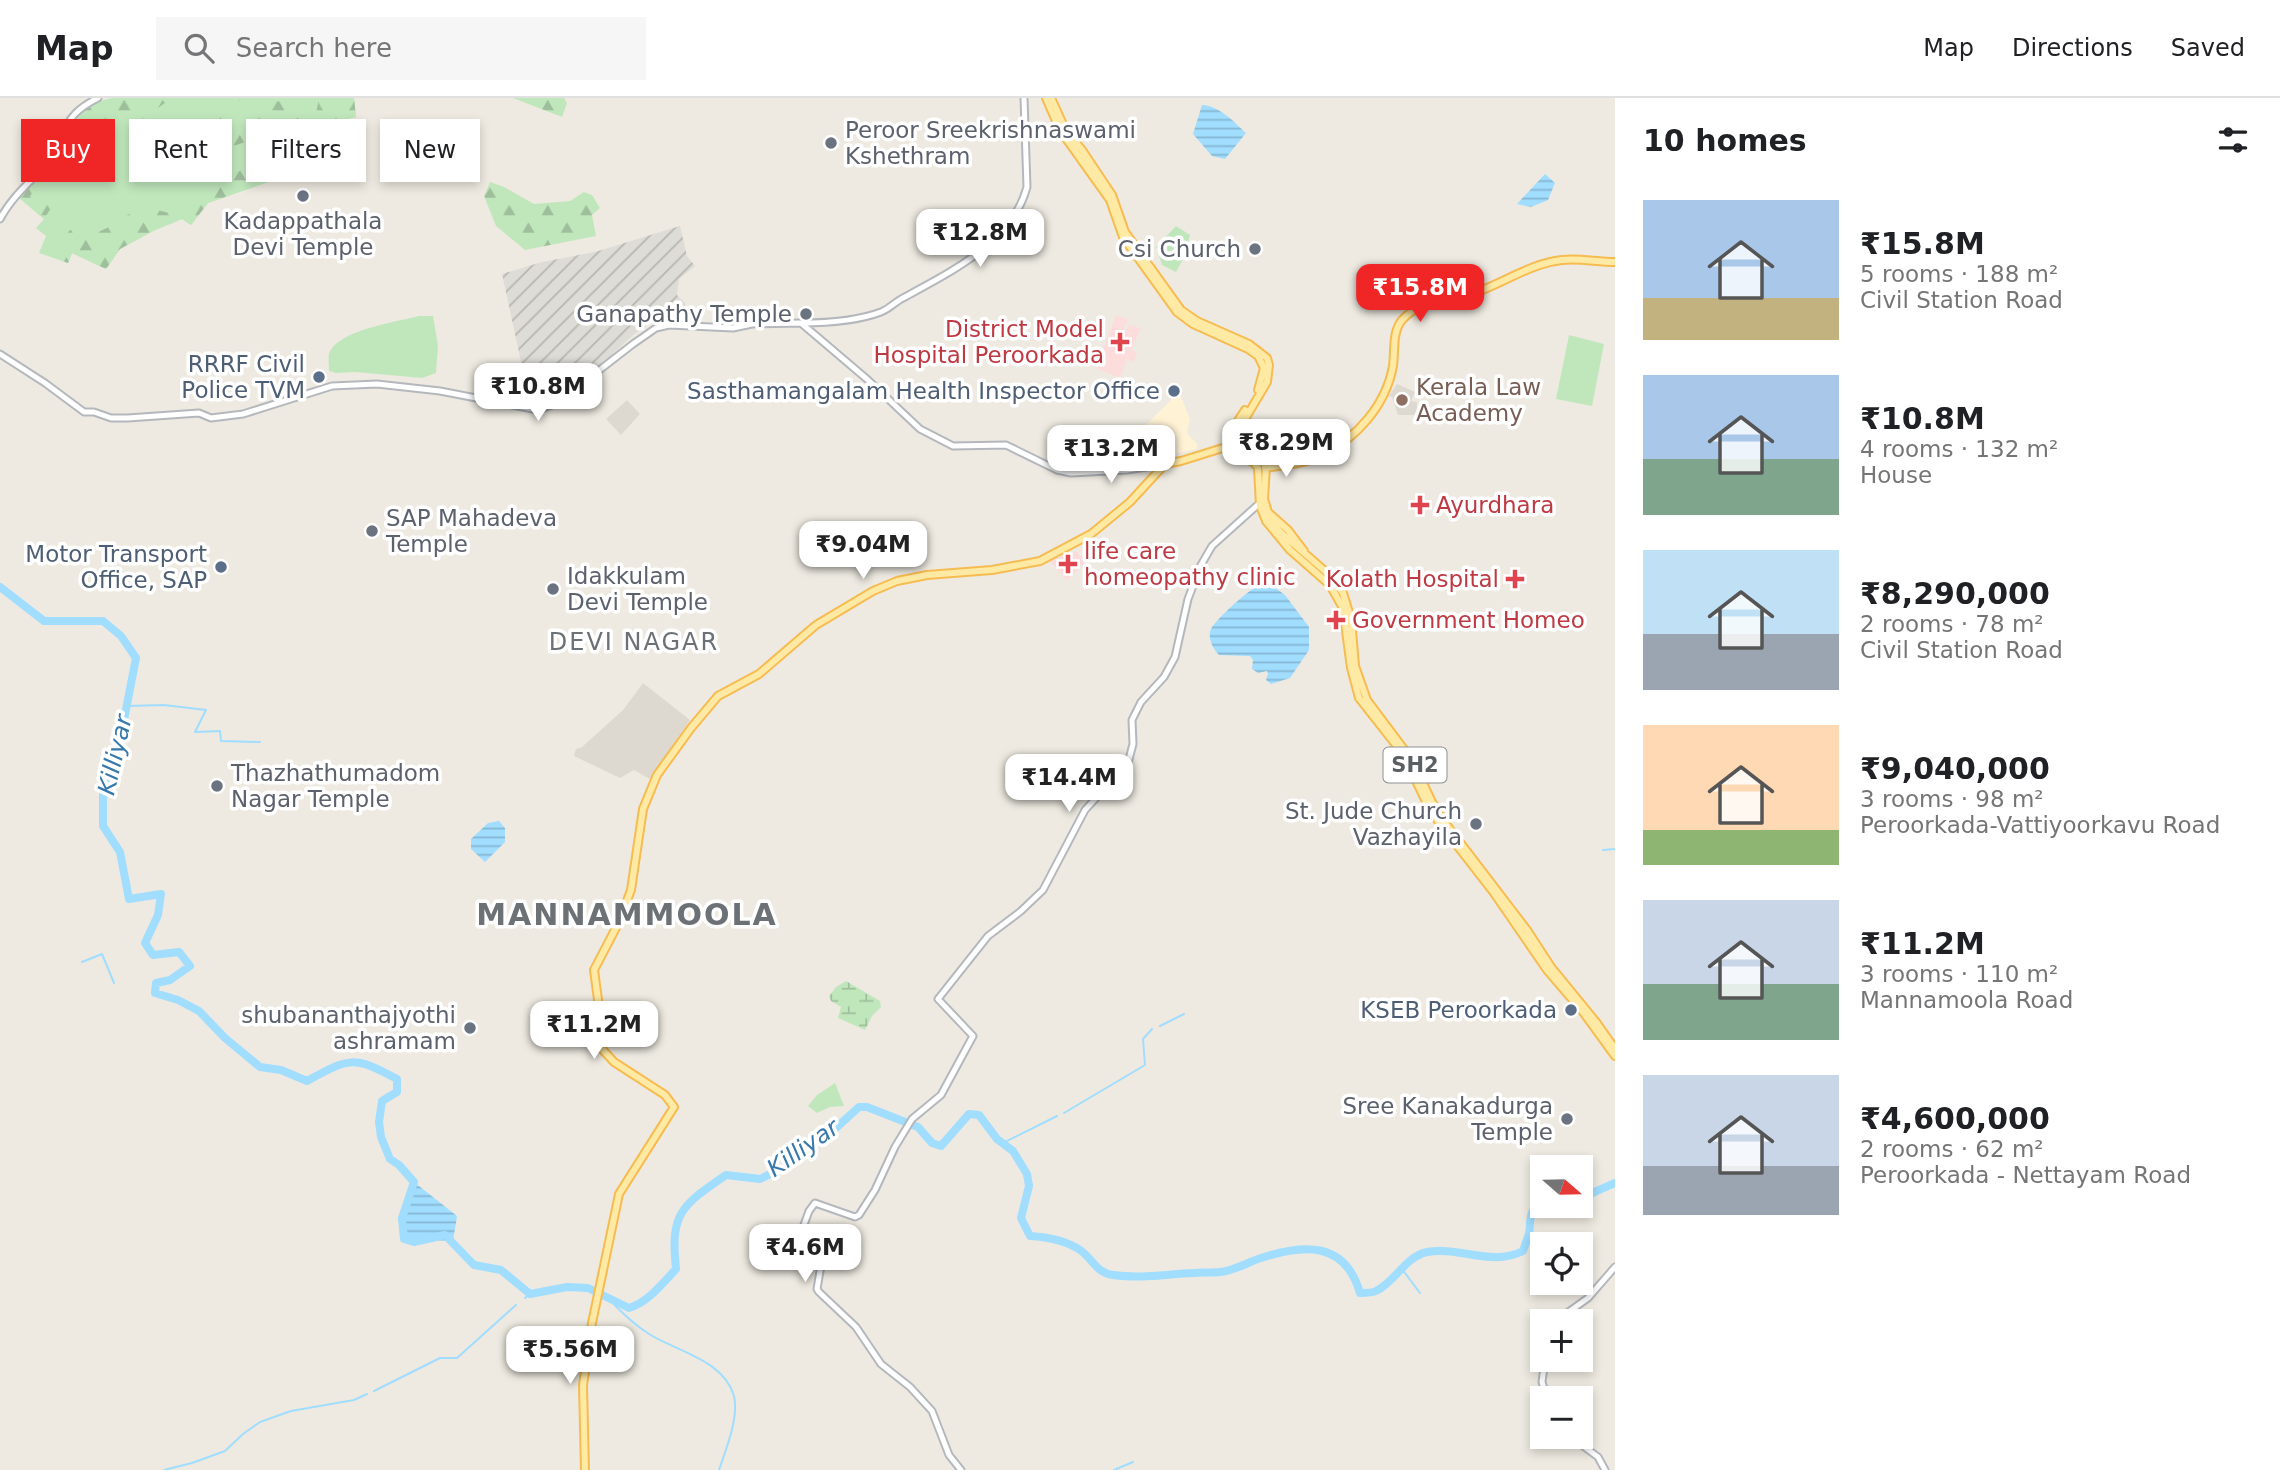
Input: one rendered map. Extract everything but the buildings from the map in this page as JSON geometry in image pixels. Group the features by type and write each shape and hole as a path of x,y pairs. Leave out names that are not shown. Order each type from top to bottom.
{"main road":[{"path":"1046,98 1060,130 1110,200 1123,237 1177,312 1193,324 1229,338"},
{"path":"1051,98 1066,131 1112,195 1125,232 1175,302 1188,316 1248,349 1263,362 1263,378 1256,398 1241,429 1229,446"},
{"path":"1229,446 1262,468 1296,464 1322,456 1363,425 1377,407 1393,366 1397,331 1401,321 1409,314 1432,304 1478,292 1548,262 1615,262"},
{"path":"1229,446 1234,427 1256,398"},
{"path":"1241,429 1240,439 1249,453"},
{"path":"585,1470 583,1385 619,1194 674,1107 665,1095 610,1058 602,1049 598,1033 599,1007 594,970 619,922 631,890 643,809 663,764 718,696 761,673 816,625 855,601 897,581 927,575 1017,566 1050,557 1091,534 1111,518 1130,502 1165,464 1229,446 1237,447 1263,461 1262,468"},
{"name":"SH2","path":"1262,468 1262,500 1280,532 1302,556 1338,584 1361,696 1402,743 1414,771 1456,841 1549,968 1596,1022 1615,1049"},
{"path":"1262,500 1266,522 1302,556"},
{"path":"1549,968 1615,1056"}],"street":[{"path":"0,219 31,178 56,156 66,126 73,115 98,98"},
{"path":"0,354 45,383 77,409 111,418 199,413 211,418 221,417 243,414 332,386 377,384 450,392 538,410 557,403 656,328 669,325 733,328 752,324 820,323 880,312 972,259 998,237 1024,198 1027,187 1024,98"},
{"path":"801,323 869,380 919,429 953,446 1006,445 1057,470 1071,472 1117,471 1165,464"},
{"path":"961,1470 949,1455 932,1411 910,1387 881,1364 856,1326 819,1292 817,1289 821,1265 797,1249 809,1211 815,1203 855,1217 859,1215 912,1119 941,1095 973,1037 938,999 983,942 1043,890 1085,810 1128,763 1133,744 1132,720 1142,702 1164,677 1175,657 1188,599 1201,565 1212,546 1262,500"},
{"path":"1572,1309 1588,1297 1615,1267"},
{"path":"1587,1449 1598,1457 1605,1470"}],"shaded area":[{"path":"680,226 687,256 695,266 679,279 677,295 685,303 684,317 657,318 632,336 568,395 530,403 502,274 542,262 595,252"},
{"name":"District Model Hospital Peroorkada","path":"1116,315 1128,319 1123,329 1126,330 1129,325 1141,328 1131,350 1137,352 1134,362 1127,359 1120,378 1096,368"},
{"name":"Kerala Law Academy","path":"1397,384 1415,392 1411,401 1417,402 1417,415 1398,415 1392,397 1389,396"},
{"path":"1179,392 1190,419 1187,433 1197,444 1197,449 1157,458 1149,437 1141,430"},
{"path":"627,400 640,414 621,435 606,419"},
{"name":"life care homeopathy clinic","path":"1076,551 1086,561 1067,581 1049,560"},
{"path":"643,683 690,720 650,779 634,770 620,778 574,756 576,749 582,747 623,710"}],"green space":[{"path":"113,98 354,98 356,117 246,119 246,182 268,182 208,203 191,225 182,219 153,231 120,249 106,269 72,253 68,263 39,253 46,236 36,228 44,219 18,197 33,182 115,182 115,119 77,119 83,111 100,101"},
{"path":"113,98 172,98 142,119 129,119 129,128 115,140 115,119 77,119 83,111 100,101"},
{"path":"218,98 245,98 232,107 230,119 218,119 222,104"},
{"path":"292,98 306,103 301,119 254,119 256,111 277,101 286,103"},
{"path":"319,98 354,98 356,117 314,119"},
{"path":"513,98 564,98 567,103 562,117"},
{"path":"246,130 246,141 232,146 232,131"},
{"path":"246,167 246,182 268,182 208,203 191,225 182,219 153,231 120,249 106,269 72,253 68,263 57,259 68,232 77,225 98,232 139,211 184,211 193,208 194,201 203,193 221,182 232,182 232,176"},
{"path":"33,182 56,182 34,191 30,196 37,203 51,196 54,199 44,219 18,197"},
{"path":"490,182 534,204 570,201 584,192 592,195 600,208 592,215 596,236 525,250 496,226 484,196"},
{"path":"1176,226 1190,235 1176,272 1162,265 1156,247"},
{"path":"419,316 433,316 438,346 436,373 422,378 329,371 329,354 343,339 369,328"},
{"path":"1569,335 1604,344 1592,406 1556,399"},
{"path":"846,981 880,1001 881,1007 872,1016 865,1030 838,1018 841,1007 831,1001 829,996 836,987"},
{"path":"835,1083 844,1106 830,1107 817,1113 808,1106 817,1095"}],"water":[{"path":"1202,105 1221,111 1246,133 1225,159 1212,156 1193,134"},
{"path":"1545,174 1555,183 1548,200 1531,207 1517,204"},
{"path":"1258,585 1274,587 1285,595 1309,627 1309,650 1290,678 1271,684 1266,680 1267,671 1258,673 1252,669 1253,660 1250,656 1219,655 1210,640 1211,629 1219,618"},
{"path":"499,821 505,828 505,842 485,862 471,849 471,839 488,823"},
{"path":"414,1182 457,1216 453,1241 404,1239 402,1218"}],"waterway":[{"name":"Killiyar","path":"0,587 44,621 103,621 121,636 136,658 116,761 103,787 103,826 120,852 129,899 161,894 158,915 145,943 153,955 179,952 190,966 170,980 156,983 155,993 178,1000 199,1011 225,1038 260,1067 281,1070 307,1081 333,1067 352,1062 371,1066 397,1079 397,1092 382,1101 379,1122 381,1137 390,1159 414,1182 402,1218 404,1239 414,1242 445,1235 474,1265 501,1270 530,1294 567,1287 588,1288 629,1308 636,1305 654,1292 676,1269 677,1223 698,1195 726,1175 760,1179 783,1168 799,1151 825,1138 859,1107 867,1107 918,1127 932,1143 941,1146 969,1114 979,1115 997,1139 1013,1151 1027,1174 1029,1186 1021,1218 1030,1236 1050,1238 1068,1244 1080,1250 1102,1272 1113,1275 1220,1272 1277,1253 1307,1249 1333,1255 1353,1276 1360,1293 1372,1292 1383,1287 1412,1259 1427,1252 1499,1257 1523,1251 1530,1218"},
{"path":"128,706 164,705 206,710 195,732 220,731 221,741 260,742"},
{"path":"1603,850 1615,849"},
{"path":"82,962 102,954 114,983"},
{"path":"1160,1026 1184,1014"},
{"path":"1064,1113 1145,1065 1143,1039 1152,1029"},
{"path":"1003,1143 1057,1116"},
{"name":"Killiyar","path":"1593,1193 1615,1183"},
{"path":"1402,1269 1420,1293"},
{"name":"Killiyar","path":"525,1298 530,1294"},
{"path":"608,1298 643,1330 710,1365 729,1384 734,1396 735,1414 719,1470"},
{"path":"374,1391 440,1358 457,1358 516,1305"},
{"path":"164,1470 225,1451 260,1422 291,1411 354,1400 367,1394"},
{"path":"1114,1470 1133,1462"}],"place":[{"name":"Peroor Sreekrishnaswami Kshethram","path":"831,143"},
{"name":"Kadappathala Devi Temple","path":"303,196"},
{"name":"Csi Church","path":"1255,249"},
{"name":"Ganapathy Temple","path":"806,314"},
{"name":"District Model Hospital Peroorkada","path":"1120,342"},
{"name":"RRRF Civil Police TVM","path":"319,377"},
{"name":"Sasthamangalam Health Inspector Office","path":"1174,391"},
{"name":"Kerala Law Academy","path":"1402,400"},
{"name":"Ayurdhara","path":"1420,505"},
{"name":"SAP Mahadeva Temple","path":"372,531"},
{"name":"life care homeopathy clinic","path":"1068,564"},
{"name":"Motor Transport Office, SAP","path":"221,567"},
{"name":"Kolath Hospital","path":"1515,579"},
{"name":"Idakkulam Devi Temple","path":"553,589"},
{"name":"Government Homeo","path":"1336,620"},
{"name":"Thazhathumadom Nagar Temple","path":"217,786"},
{"name":"St. Jude Church Vazhayila","path":"1476,824"},
{"name":"KSEB Peroorkada","path":"1571,1010"},
{"name":"shubananthajyothi ashramam","path":"470,1028"},
{"name":"Sree Kanakadurga Temple","path":"1567,1119"}],"district":[{"name":"DEVI NAGAR","path":"634,642"},
{"name":"MANNAMMOOLA","path":"627,915"}]}
